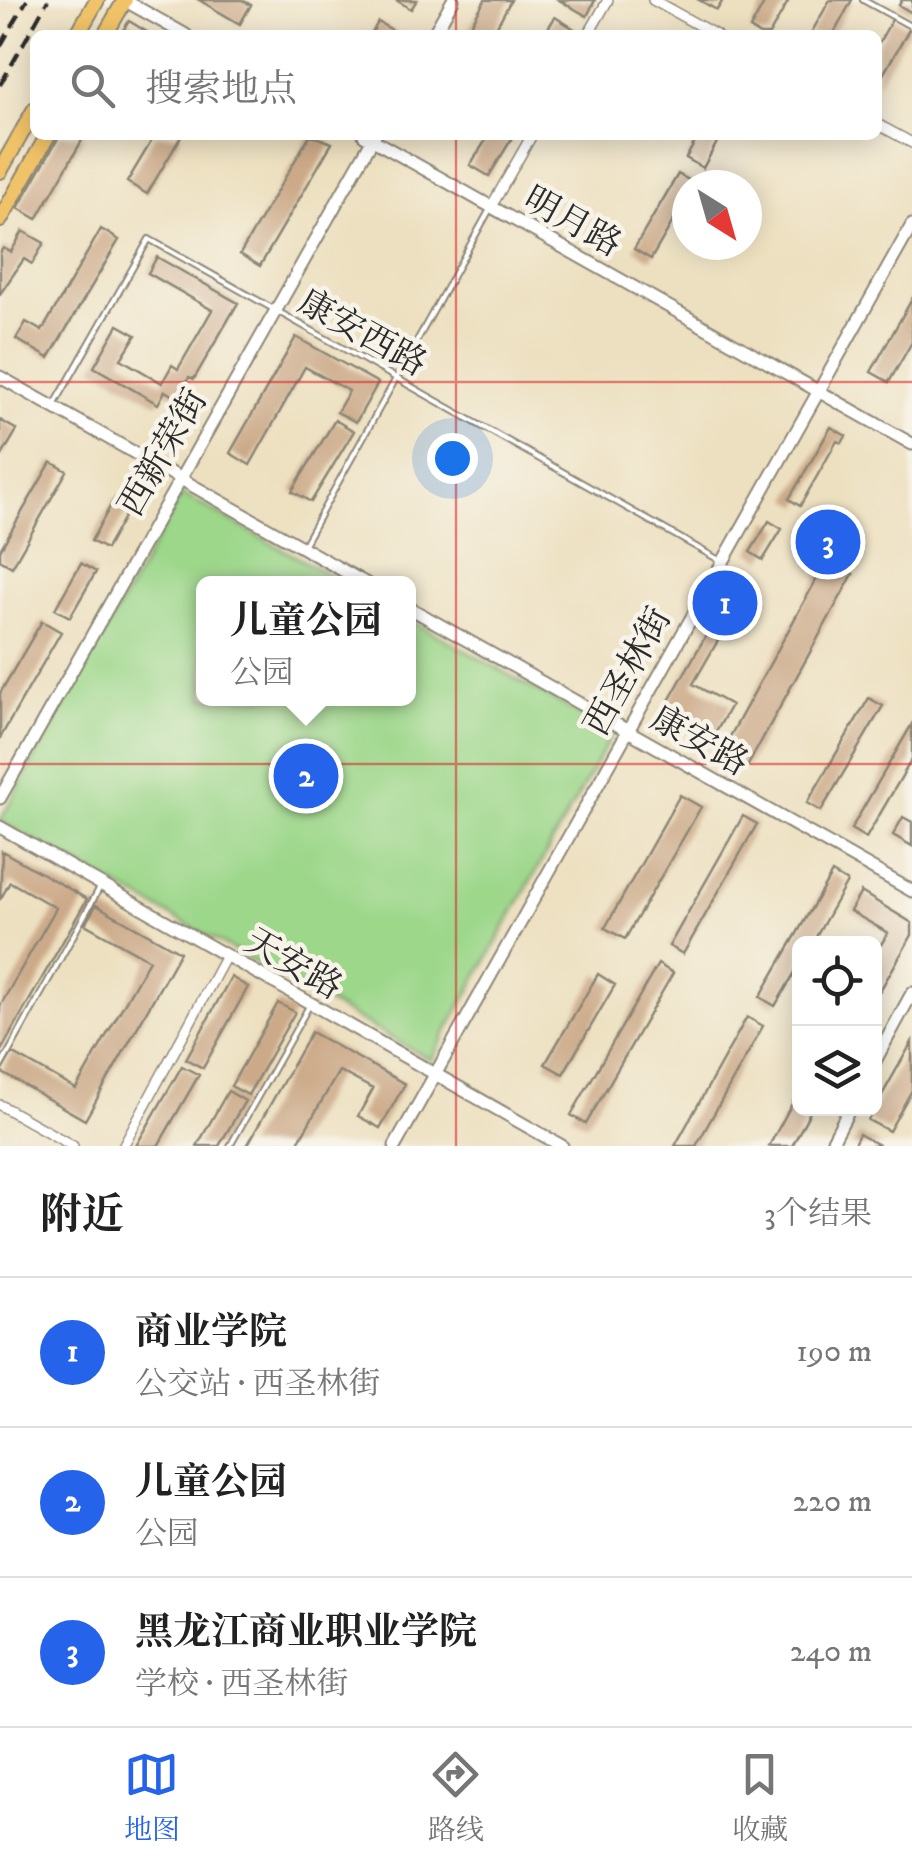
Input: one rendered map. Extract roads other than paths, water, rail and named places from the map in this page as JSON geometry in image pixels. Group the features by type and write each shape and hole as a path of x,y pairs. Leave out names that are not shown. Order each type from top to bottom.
{"highway":[{"path":"80,30 97,0"},
{"path":"108,30 125,0"},
{"path":"0,171 30,119"},
{"path":"0,220 45,140"}],"street":[{"path":"125,0 177,30"},
{"path":"435,30 453,0"},
{"path":"591,30 608,0"},
{"path":"653,0 707,30"},
{"path":"882,127 912,144"},
{"name":"西新荣街","path":"0,798 368,140"},
{"name":"明月路","path":"375,140 912,444"},
{"path":"492,207 529,140"},
{"name":"西圣林街","path":"395,1146 912,225"},
{"path":"0,376 353,576"},
{"name":"康安路","path":"416,611 912,891"},
{"name":"天安路","path":"0,828 562,1146"},
{"path":"123,1146 226,956"},
{"path":"882,1048 912,993"},
{"path":"0,1105 74,1146"},
{"path":"830,1146 846,1116"}],"lane":[{"path":"862,0 912,27"},
{"path":"302,547 492,207"},
{"name":"康安西路","path":"54,407 150,240 721,561"},
{"path":"0,1068 101,885"},
{"path":"230,1146 310,1003"}],"railway":[{"path":"0,47 27,0"},
{"path":"31,30 48,0"},
{"path":"0,85 30,32"}],"place":[{"name":"黑龙江商业职业学院","path":"828,542"},
{"name":"商业学院","path":"725,603"},
{"name":"儿童公园","path":"306,776"}]}
